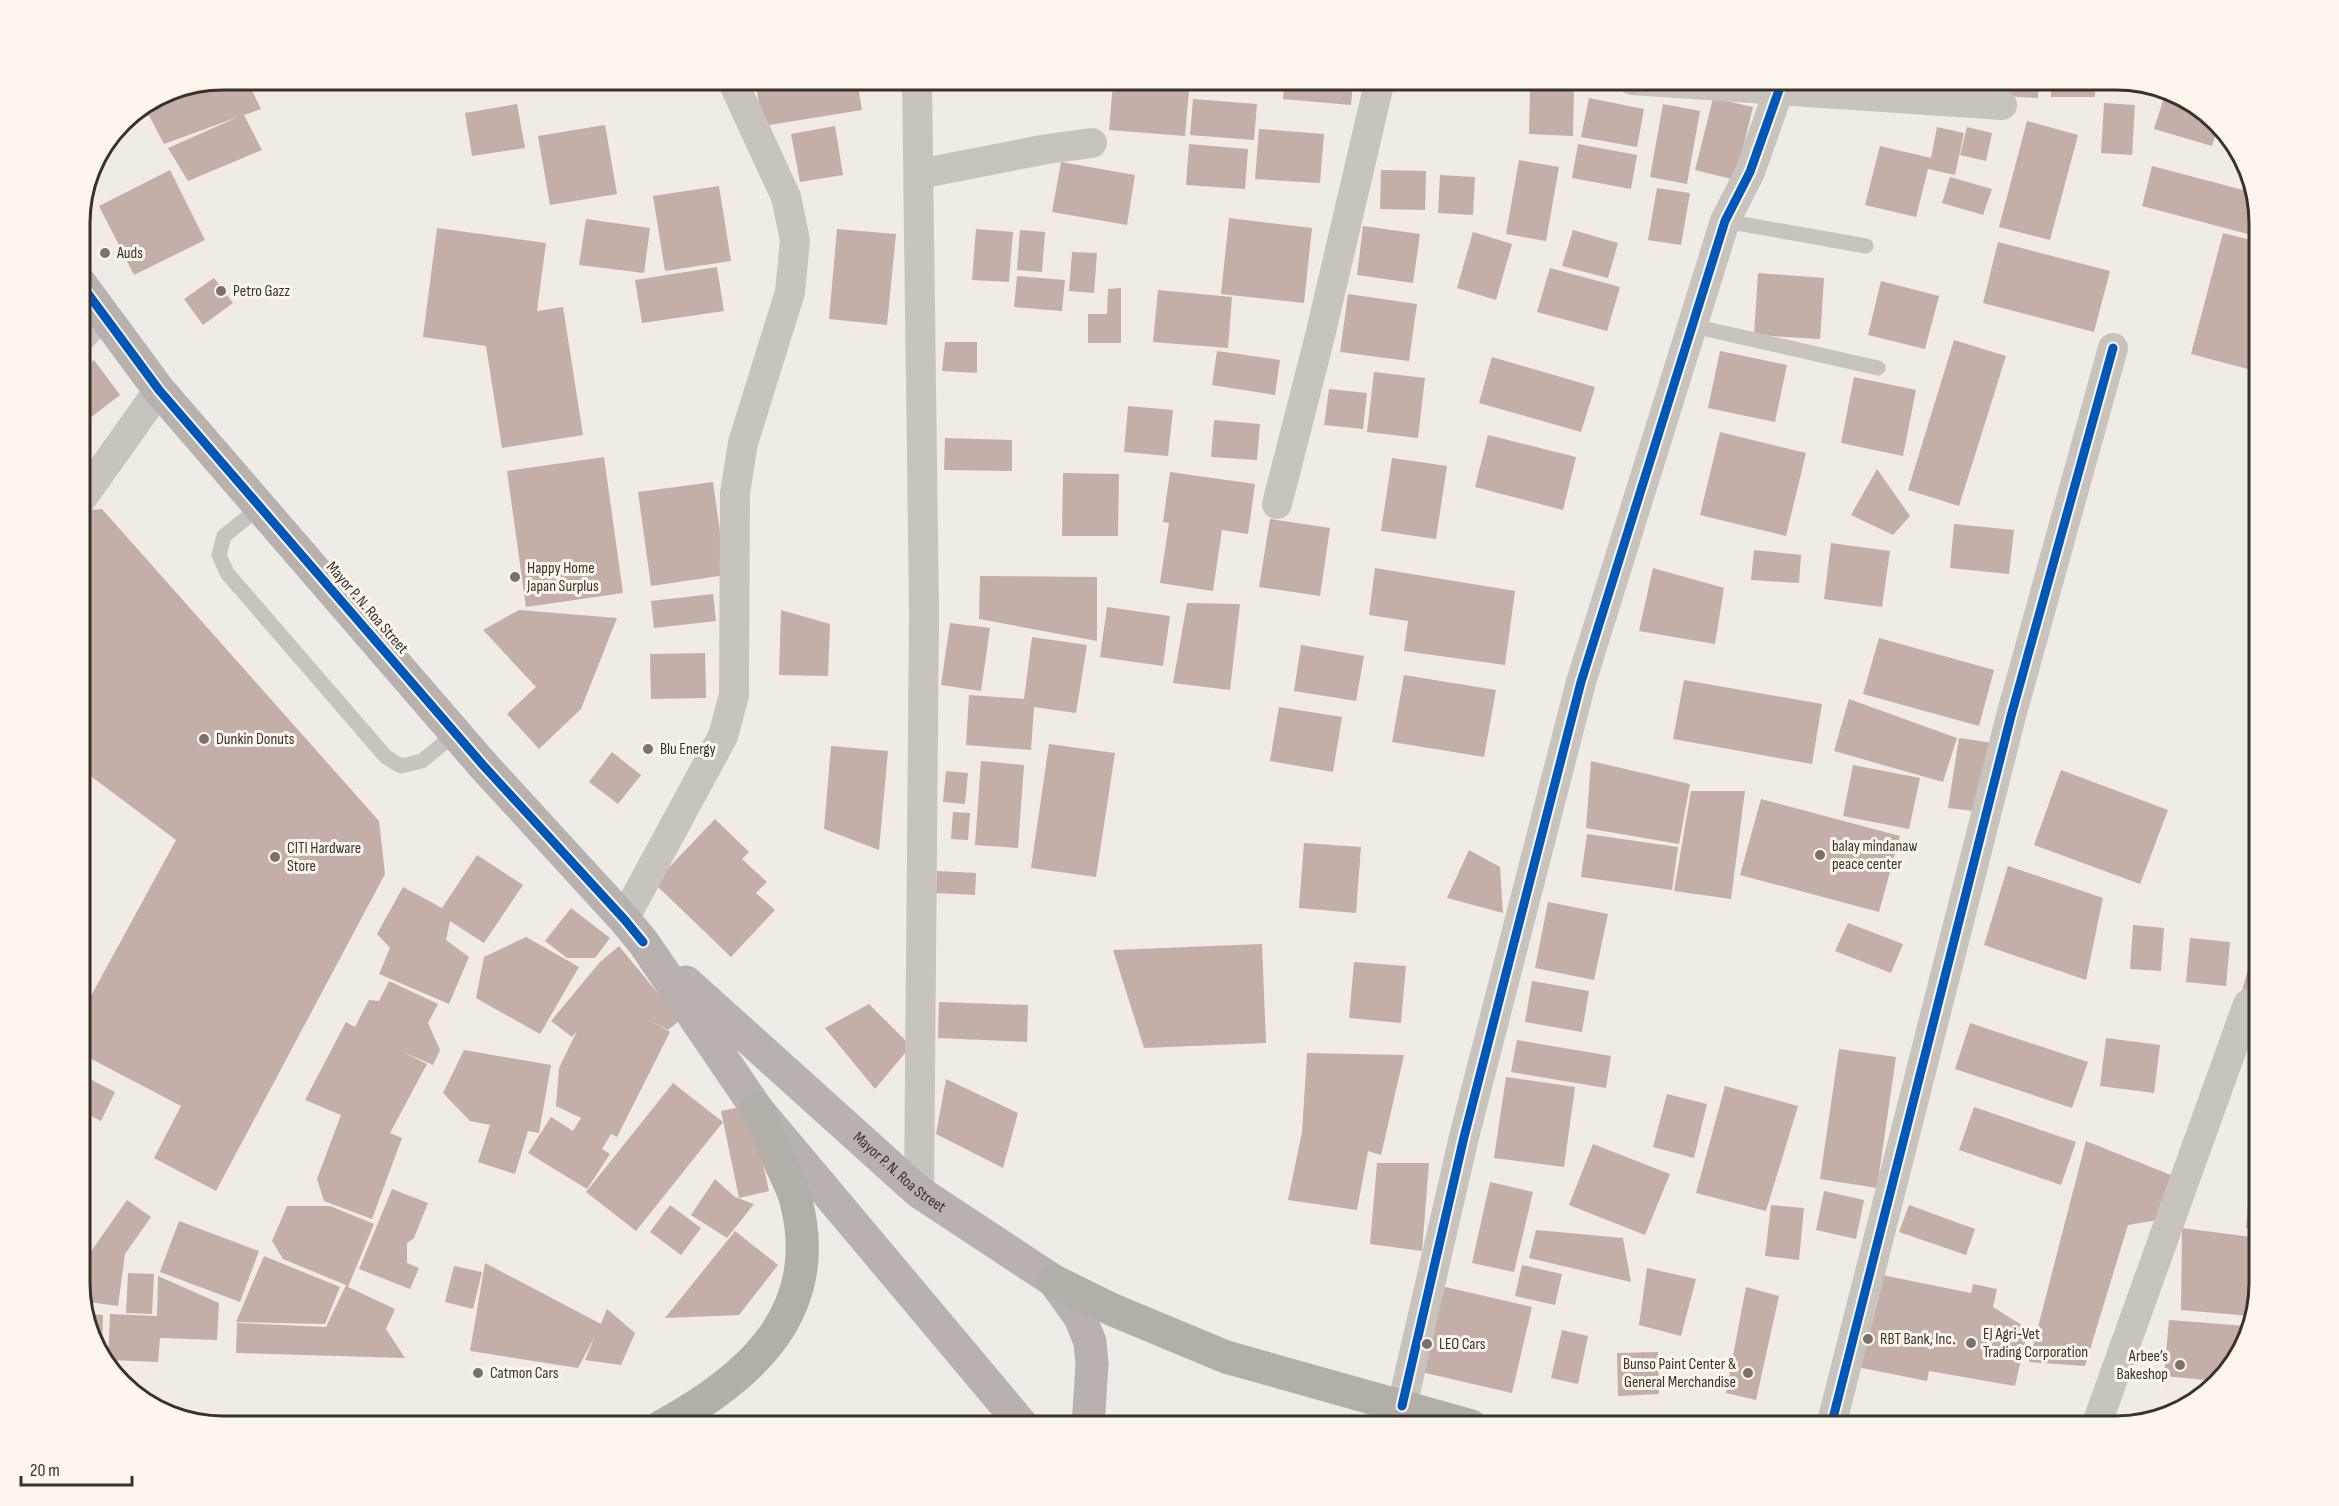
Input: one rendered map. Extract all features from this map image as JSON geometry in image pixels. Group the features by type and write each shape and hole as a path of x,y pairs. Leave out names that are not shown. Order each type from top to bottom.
{"highway":[{"path":"680,1416 730,1383 753,1363 777,1332 792,1304 802,1263 801,1228 797,1203 757,1108"},
{"path":"1054,1281 1113,1310 1226,1357 1436,1416"}],"main road":[{"name":"Mayor P. N. Roa Street","path":"90,297 159,390 456,733 633,930 919,1192 1054,1281 1080,1317 1090,1342 1092,1364 1089,1416"},
{"name":"Mayor P. N. Roa Street","path":"633,930 757,1108 1015,1416"}],"street":[{"path":"633,930 723,736 734,695 735,493 743,442 790,292 795,240 786,197 737,90"},
{"path":"917,90 924,613 919,1192"},
{"path":"1277,504 1322,329 1378,90"},
{"path":"1402,1406 1464,1137 1581,682 1725,221 1750,172 1779,90 2002,105"},
{"path":"919,174 1047,149 1092,143"},
{"path":"1835,1416 2008,727 2113,348"},
{"path":"90,487 159,390"},
{"path":"2100,1416 2248,1004"}],"lane":[{"path":"1725,221 1866,246"},
{"path":"90,339 107,321"},
{"path":"1693,326 1878,368"},
{"path":"260,507 224,536 219,555 227,573 287,643 386,757 401,766 422,761 456,733"}],"building":[{"path":"214,90 252,90 261,109 244,115 262,150 188,181 168,148 238,117 164,144 148,113 180,97"},
{"path":"757,90 859,90 862,110 763,126"},
{"path":"1112,90 1189,90 1185,136 1109,130"},
{"path":"1284,90 1352,90 1351,105 1283,99"},
{"path":"1530,90 1574,91 1573,136 1529,134"},
{"path":"2002,90 2038,90 2038,98 2002,96"},
{"path":"2051,90 2095,90 2095,97 2051,97"},
{"path":"1589,98 1644,109 1637,147 1581,137"},
{"path":"1713,98 1753,107 1735,180 1695,170"},
{"path":"1193,99 1257,104 1254,140 1190,135"},
{"path":"2163,99 2190,112 2216,135 2212,146 2154,129"},
{"path":"2104,103 2135,105 2132,155 2101,153"},
{"path":"517,104 525,148 472,156 465,113"},
{"path":"1663,104 1700,111 1687,184 1650,177"},
{"path":"2027,121 2078,135 2050,240 1999,227"},
{"path":"605,125 617,194 550,205 538,136"},
{"path":"835,126 843,175 800,182 791,134"},
{"path":"1937,127 1964,133 1955,175 1928,169 1916,217 1865,205 1880,146 1931,158"},
{"path":"1967,127 1992,133 1986,161 1960,155"},
{"path":"1259,129 1324,134 1320,183 1255,179"},
{"path":"1189,144 1248,149 1245,189 1186,185"},
{"path":"1578,144 1637,155 1631,189 1572,178"},
{"path":"1519,160 1559,167 1546,241 1506,234"},
{"path":"1061,162 1135,175 1127,225 1052,212"},
{"path":"2152,166 2245,190 2248,205 2249,234 2142,206"},
{"path":"170,170 205,240 134,275 99,206"},
{"path":"1381,170 1426,171 1425,210 1380,209"},
{"path":"1440,175 1475,177 1473,215 1438,213"},
{"path":"1950,177 1992,189 1983,215 1942,203"},
{"path":"719,186 731,261 665,271 653,196"},
{"path":"1657,188 1690,193 1681,245 1648,240"},
{"path":"1229,218 1312,228 1304,303 1221,294"},
{"path":"586,219 650,228 644,273 579,265"},
{"path":"1363,226 1420,234 1413,283 1357,275"},
{"path":"437,228 546,243 537,311 563,307 583,435 502,448 486,346 423,337"},
{"path":"837,229 896,234 887,325 829,319"},
{"path":"976,229 1013,232 1009,282 972,280"},
{"path":"1020,230 1045,232 1042,272 1017,270"},
{"path":"1573,230 1618,243 1608,278 1562,266"},
{"path":"1473,232 1512,244 1496,300 1457,288"},
{"path":"2223,233 2249,240 2249,369 2191,354"},
{"path":"1998,242 2110,271 2094,332 1983,303"},
{"path":"1072,252 1097,253 1094,293 1069,291"},
{"path":"717,267 724,311 642,323 635,280"},
{"path":"1550,268 1620,287 1607,331 1537,312"},
{"path":"1758,273 1824,278 1820,339 1754,335"},
{"path":"1017,276 1065,280 1062,311 1014,307"},
{"path":"214,278 233,303 203,325 184,299"},
{"path":"1881,281 1939,296 1925,349 1868,335"},
{"path":"1121,288 1121,343 1088,343 1088,314 1107,314 1108,289"},
{"path":"1158,290 1232,297 1228,348 1153,342"},
{"path":"1348,294 1417,304 1409,361 1340,352"},
{"path":"1954,340 2006,356 1959,506 1908,490"},
{"path":"945,342 977,342 977,373 942,371"},
{"path":"1217,351 1280,360 1275,395 1212,385"},
{"path":"1720,351 1787,365 1775,422 1708,408"},
{"path":"1492,357 1595,387 1581,432 1479,403"},
{"path":"94,360 120,395 90,418 90,363"},
{"path":"1374,372 1425,378 1418,438 1367,432"},
{"path":"1854,377 1916,390 1903,456 1841,443"},
{"path":"1329,389 1367,393 1363,429 1324,425"},
{"path":"1128,406 1173,410 1168,456 1124,452"},
{"path":"1214,420 1260,424 1257,460 1211,457"},
{"path":"1720,432 1806,453 1786,536 1700,515"},
{"path":"1488,435 1576,457 1563,510 1475,487"},
{"path":"945,438 1012,440 1012,471 944,470"},
{"path":"604,457 623,593 526,607 507,471"},
{"path":"1392,458 1447,466 1436,539 1381,531"},
{"path":"1877,469 1910,516 1893,535 1851,515"},
{"path":"1170,472 1255,484 1248,534 1222,530 1213,591 1160,583 1169,523 1163,522"},
{"path":"1063,473 1119,474 1118,536 1062,536"},
{"path":"713,482 726,575 651,586 638,492"},
{"name":"CITI Hardware Store","path":"102,509 379,821 385,874 216,1191 154,1158 181,1106 90,1058 90,998 176,840 90,776 90,510"},
{"path":"1270,519 1330,528 1320,596 1259,587"},
{"path":"1954,524 2014,530 2009,574 1950,568"},
{"path":"1831,543 1890,551 1882,607 1824,599"},
{"path":"1754,550 1801,555 1799,583 1751,580"},
{"path":"1375,568 1515,591 1505,665 1404,651 1408,621 1369,615"},
{"path":"1653,568 1724,588 1715,644 1639,631"},
{"path":"980,576 1097,577 1097,641 979,619"},
{"path":"713,594 716,621 654,628 651,601"},
{"path":"1187,603 1240,604 1230,690 1173,683"},
{"path":"1107,607 1170,616 1163,666 1100,657"},
{"path":"519,610 617,618 581,709 539,749 507,714 536,687 483,630"},
{"path":"781,610 830,624 828,676 779,675"},
{"path":"950,623 990,628 981,691 941,685"},
{"path":"1032,637 1087,645 1076,713 1034,707 1031,750 966,745 969,695 1024,699"},
{"path":"1879,638 1994,670 1979,726 1863,694"},
{"path":"1301,645 1364,656 1356,701 1294,691"},
{"path":"705,653 706,698 651,699 650,654"},
{"path":"1404,675 1496,690 1484,757 1392,742"},
{"path":"1684,680 1822,704 1812,764 1673,739"},
{"path":"1849,699 1957,738 1943,782 1834,751"},
{"path":"1279,707 1342,717 1333,772 1270,761"},
{"path":"1959,738 1994,743 1983,812 1948,808"},
{"path":"1049,744 1115,753 1096,877 1031,868"},
{"path":"831,746 888,751 879,850 824,829"},
{"path":"612,752 641,775 618,804 589,782"},
{"path":"981,761 1024,765 1018,848 975,845"},
{"path":"1591,761 1690,784 1679,844 1586,828"},
{"path":"1853,765 1920,778 1909,829 1843,816"},
{"path":"2061,770 2168,810 2140,884 2034,845"},
{"path":"946,771 968,773 965,804 943,802"},
{"path":"1691,791 1745,791 1731,899 1674,891"},
{"name":"balay mindanaw peace center","path":"1761,799 1900,836 1879,912 1740,875"},
{"path":"953,812 970,813 968,840 951,839"},
{"path":"715,819 749,852 742,859 767,882 756,893 775,910 731,957 654,883"},
{"path":"1587,834 1678,847 1672,890 1581,877"},
{"path":"1304,843 1361,847 1356,913 1299,908"},
{"path":"1469,850 1500,867 1503,913 1447,898"},
{"path":"477,855 523,885 484,943 450,921 446,940 469,957 449,1004 379,974 390,948 377,934 403,887 442,908"},
{"path":"2008,866 2103,898 2086,980 1984,945"},
{"path":"937,871 976,873 975,895 936,893"},
{"path":"1548,902 1608,914 1594,980 1535,968"},
{"path":"571,908 610,938 595,958 567,958 545,941"},
{"path":"1848,923 1903,944 1891,973 1835,951"},
{"path":"2133,925 2164,928 2161,971 2130,969"},
{"path":"526,937 579,967 540,1034 476,998 484,957"},
{"path":"2190,938 2230,942 2226,986 2186,982"},
{"path":"1262,944 1266,1043 1144,1048 1113,950"},
{"path":"619,946 680,1020 668,1030 649,1020 670,1032 617,1137 611,1134 602,1149 610,1154 587,1189 528,1153 551,1117 573,1131 581,1118 556,1106 559,1068 577,1031 572,1037 551,1021 600,962"},
{"path":"1354,962 1406,966 1401,1023 1349,1018"},
{"path":"2249,965 2249,997 2241,995"},
{"path":"389,981 438,1004 428,1023 440,1050 433,1065 403,1052 427,1064 390,1133 402,1138 372,1219 324,1201 317,1179 341,1115 305,1100 346,1022 355,1027 369,1000 379,1001"},
{"path":"1532,981 1589,991 1582,1032 1525,1022"},
{"path":"939,1002 1028,1005 1027,1042 938,1038"},
{"path":"869,1004 911,1046 875,1089 825,1028"},
{"path":"1970,1023 2088,1062 2072,1108 1955,1069"},
{"path":"2106,1038 2160,1045 2154,1093 2100,1086"},
{"path":"1517,1040 1611,1056 1606,1088 1511,1072"},
{"path":"1839,1049 1896,1057 1877,1188 1820,1179"},
{"path":"464,1050 551,1065 539,1133 528,1131 515,1174 478,1162 490,1125 470,1121 443,1093"},
{"path":"1307,1053 1404,1055 1381,1155 1368,1151 1357,1210 1288,1200 1302,1132"},
{"path":"1506,1077 1575,1087 1564,1167 1494,1158"},
{"path":"90,1079 115,1092 101,1121 90,1115"},
{"path":"946,1079 1018,1113 1003,1168 936,1134"},
{"path":"673,1083 723,1122 636,1231 586,1192"},
{"path":"1725,1086 1798,1106 1766,1211 1696,1193"},
{"path":"1667,1094 1707,1104 1694,1158 1653,1147"},
{"path":"750,1105 769,1191 739,1198 721,1111"},
{"path":"1974,1107 2076,1142 2061,1185 1959,1150"},
{"path":"2086,1141 2176,1177 2164,1219 2128,1225 2085,1366 2029,1362"},
{"path":"1593,1144 1670,1174 1645,1235 1569,1205"},
{"path":"1377,1163 1429,1163 1422,1251 1370,1244"},
{"path":"715,1179 735,1197 754,1204 727,1238 691,1215"},
{"path":"1490,1182 1533,1192 1514,1272 1472,1263"},
{"path":"392,1189 428,1203 414,1238 407,1243 407,1263 419,1268 410,1289 359,1269"},
{"path":"1824,1191 1864,1200 1856,1239 1816,1230"},
{"path":"2249,1194 2249,1228 2246,1228"},
{"path":"127,1200 151,1217 125,1254 118,1306 92,1302 90,1253"},
{"path":"670,1205 701,1228 681,1255 650,1232"},
{"path":"1771,1205 1804,1208 1799,1260 1765,1256"},
{"path":"1909,1205 1975,1229 1966,1255 1899,1232"},
{"path":"287,1206 330,1206 374,1224 348,1287 395,1309 386,1329 405,1358 236,1353 237,1323 326,1327 346,1285 283,1259 272,1241"},
{"path":"179,1221 259,1251 240,1302 160,1272"},
{"path":"2182,1228 2249,1237 2248,1301 2245,1316 2181,1310"},
{"path":"1536,1230 1623,1238 1631,1282 1529,1258"},
{"path":"735,1231 778,1265 739,1315 665,1318"},
{"path":"264,1256 340,1287 325,1324 236,1322"},
{"path":"485,1263 601,1324 607,1309 635,1333 621,1365 585,1360 595,1336 578,1368 470,1351"},
{"path":"1522,1265 1562,1274 1555,1305 1515,1296"},
{"path":"454,1266 482,1272 473,1309 445,1302"},
{"path":"1647,1268 1696,1279 1681,1336 1639,1325"},
{"path":"128,1273 154,1274 152,1314 126,1313"},
{"path":"1877,1274 1971,1293 1973,1284 1997,1289 1993,1307 2028,1329 2015,1386 1929,1371 1927,1381 1857,1367"},
{"path":"158,1276 219,1303 217,1340 160,1338 158,1362 115,1360 108,1351 110,1314 157,1316"},
{"path":"1441,1286 1532,1307 1512,1393 1421,1372"},
{"path":"1746,1287 1779,1296 1756,1400 1726,1393"},
{"path":"94,1314 103,1315 102,1339"},
{"path":"2169,1320 2242,1326 2227,1357 2207,1380 2164,1376"},
{"path":"1562,1330 1588,1336 1578,1384 1551,1378"},
{"path":"1658,1352 1659,1394 1618,1396 1617,1353"}],"cycle path":[{"path":"1402,1406 1464,1137 1581,682 1725,221 1750,172 1779,90"},
{"path":"90,297 159,390 482,764 643,942"},
{"path":"1834,1416 2011,716 2113,348"}],"place":[{"name":"Auds","path":"105,253"},
{"name":"Petro Gazz","path":"221,291"},
{"name":"Happy Home Japan Surplus","path":"515,577"},
{"name":"Dunkin Donuts","path":"204,739"},
{"name":"Blu Energy","path":"648,749"},
{"name":"balay mindanaw peace center","path":"1820,855"},
{"name":"CITI Hardware Store","path":"275,857"},
{"name":"RBT Bank, Inc.","path":"1868,1339"},
{"name":"EJ Agri-Vet Trading Corporation","path":"1971,1343"},
{"name":"LEO Cars","path":"1427,1344"},
{"name":"Arbee’s Bakeshop","path":"2180,1365"},
{"name":"Catmon Cars","path":"478,1373"},
{"name":"Bunso Paint Center & General Merchandise","path":"1748,1373"}]}
